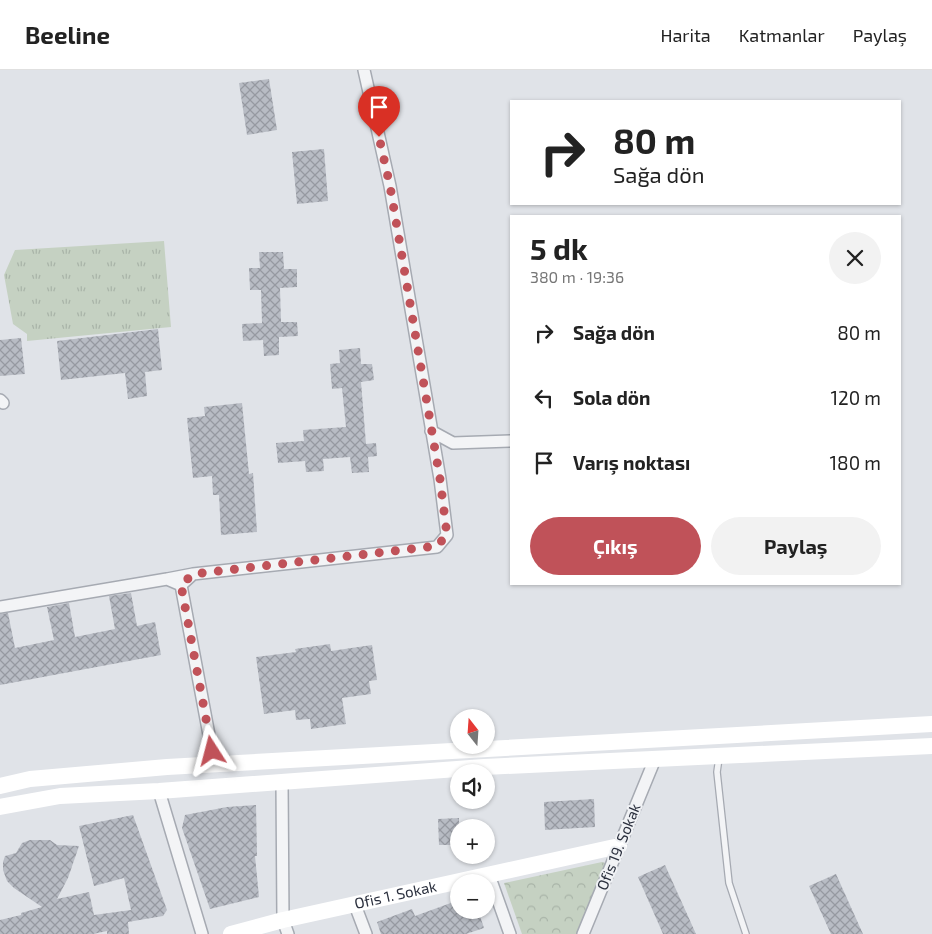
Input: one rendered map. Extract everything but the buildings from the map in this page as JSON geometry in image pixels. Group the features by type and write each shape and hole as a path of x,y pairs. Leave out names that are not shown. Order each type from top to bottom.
{"main road":[{"path":"0,786 30,779 167,766 932,724"},
{"path":"0,807 60,796 159,791 484,767 932,746"},
{"name":"Ofis 1. Sokak","path":"493,874 619,846"},
{"name":"Ofis 1. Sokak","path":"231,934 286,927 355,905 450,884"}],"street":[{"path":"0,607 193,574 437,546 447,535 390,186 364,70"},
{"path":"431,431 453,443"},
{"path":"435,454 453,443 510,441"},
{"path":"181,585 193,574"},
{"path":"167,579 181,585"},
{"path":"181,585 212,751 228,763"},
{"name":"Ofis 19. Sokak","path":"583,934 655,759"},
{"path":"282,782 286,927"},
{"path":"159,791 202,934"},
{"path":"495,892 510,934"},
{"path":"355,905 366,934"}],"lane":[{"path":"720,756 717,772 729,882 746,934"}],"green space":[{"path":"164,241 171,327 27,341 27,334 13,324 4,275 15,250"},
{"path":"602,862 608,864 579,934 522,934 504,883"}],"route":[{"path":"212,751 181,585 193,574 437,546 447,535 440,479 390,186 379,137"}]}
